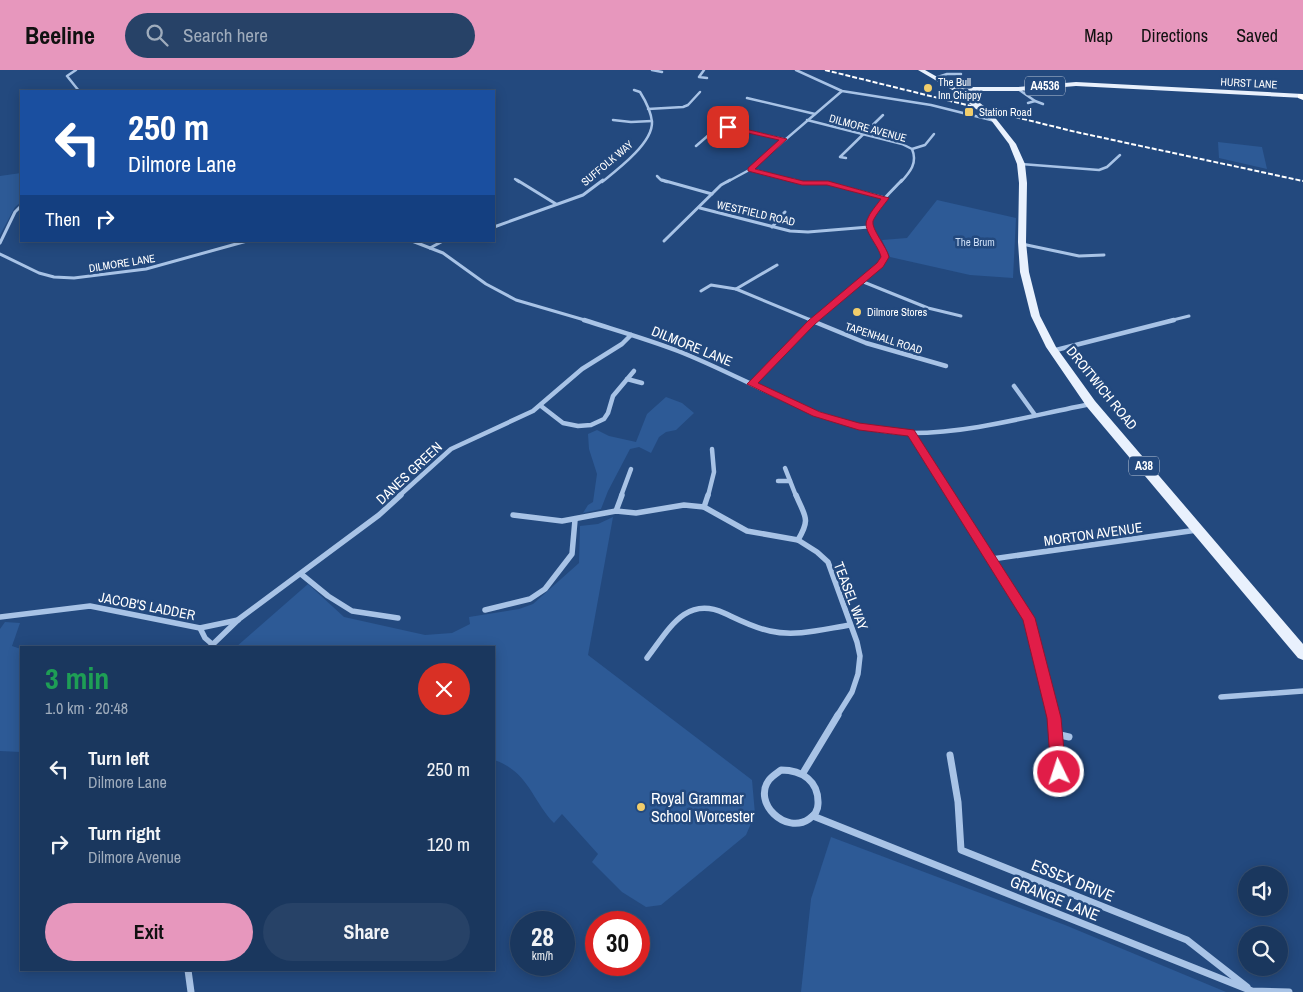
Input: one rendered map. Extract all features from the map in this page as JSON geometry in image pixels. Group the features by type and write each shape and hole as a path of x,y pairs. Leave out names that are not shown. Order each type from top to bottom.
{"main road":[{"name":"DROITWICH ROAD","path":"921,70 969,99 993,119 1005,131 1021,164 1022,244 1025,280 1037,324 1067,375 1303,654"},
{"name":"HURST LANE","path":"954,89 1018,89 1076,84 1302,97"}],"street":[{"path":"76,70 70,72 67,76 78,90"},
{"path":"652,70 662,72"},
{"path":"704,70 699,77 707,78"},
{"path":"796,70 842,92 931,105 993,119"},
{"path":"935,78 947,74 961,74"},
{"path":"1018,89 1035,101 1043,104"},
{"path":"613,120 630,122 652,121 642,95 635,91 643,90"},
{"path":"664,242 728,180 742,175 750,169 842,92"},
{"path":"648,109 683,107 688,105 699,94 691,94"},
{"path":"747,98 815,114"},
{"path":"1028,103 1035,101"},
{"path":"846,158 840,157 883,115"},
{"name":"DILMORE AVENUE","path":"807,120 902,144 912,149 915,155 914,164 885,198 870,221 869,227"},
{"name":"SUFFOLK WAY","path":"495,227 583,195 594,188 639,149 650,133 652,121"},
{"path":"696,146 718,127 728,127 784,139"},
{"path":"912,149 925,145 934,134"},
{"path":"1021,164 1099,170 1108,168 1116,157 1120,155"},
{"path":"750,169 802,183 828,183 885,198"},
{"path":"657,176 661,180 712,194"},
{"path":"515,180 556,204"},
{"path":"0,243 15,212 20,207"},
{"name":"WESTFIELD ROAD","path":"700,208 790,232 869,227"},
{"path":"772,227 786,212"},
{"path":"752,384 812,322 881,265 885,257 884,250 869,227"},
{"name":"DILMORE LANE","path":"0,254 46,276 66,278 99,277 193,258 244,242"},
{"name":"DILMORE LANE","path":"415,242 443,253 486,284 516,300 678,351 817,414 859,427 911,433 958,430 1091,404"},
{"path":"430,248 441,242"},
{"path":"1022,244 1079,256 1104,255"},
{"path":"736,288 777,265"},
{"path":"862,282 928,308 961,316"},
{"name":"TAPENHALL ROAD","path":"701,291 711,285 736,288 812,322 866,343 946,366"},
{"path":"1052,351 1188,316"},
{"name":"DANES GREEN","path":"210,646 239,619 379,515 451,449 464,440 524,416 541,406 590,362 627,341 631,336"},
{"path":"541,406 563,423 578,426 591,425 604,419 608,413 613,396 634,371"},
{"path":"627,379 642,383"},
{"path":"1014,386 1035,415"},
{"path":"911,433 1029,618 1054,718 1059,772"},
{"path":"704,507 714,481 716,469 712,449"},
{"path":"785,468 806,520 806,526 798,540"},
{"path":"616,511 631,469"},
{"path":"778,481 790,481"},
{"name":"TEASEL WAY","path":"513,515 562,521 616,511 636,513 684,505 704,507 747,531 798,540 817,552 828,562 857,642 860,656 858,674 852,692 803,773"},
{"path":"485,610 530,599 545,589 572,554 575,520"},
{"name":"MORTON AVENUE","path":"992,559 1197,530"},
{"path":"301,574 328,596 352,611 398,618"},
{"name":"JACOB'S LADDER","path":"0,616 90,606 200,628 239,619"},
{"path":"647,658 683,615 692,609 702,607 714,609 757,628 773,632 788,633 850,625"},
{"name":"JACOB'S LADDER","path":"200,628 210,646"},
{"path":"1221,697 1303,691"},
{"path":"1056,734 1069,737"},
{"name":"ESSEX DRIVE","path":"950,755 958,802 961,850 1187,940 1252,991"},
{"path":"781,770 803,773 814,783 818,791 818,810 813,816 808,821 800,824 782,822 771,812 765,799 764,790 767,781 781,770"},
{"name":"GRANGE LANE","path":"813,816 1252,991 1289,992"},
{"path":"188,971 190,992"}],"green space":[{"path":"1218,142 1262,147 1267,169 1219,158"},
{"path":"20,173 20,203 15,207 0,235 0,176"},
{"name":"The Brum","path":"937,200 1016,218 1013,278 970,275 890,257 882,240 907,238"},
{"path":"666,397 682,403 694,413 676,430 666,432 659,437 651,453 639,447 630,449 608,491 601,509 583,513 588,505 593,502 597,474 589,449 588,434 597,430 609,436 636,442 647,414"},
{"path":"613,517 588,655 752,780 755,814 746,835 661,905 646,907 622,892 592,862 598,854 562,814 554,823 515,771 495,760 495,646 237,646 308,584 344,617 425,635 452,633 470,624 469,617 519,609 533,604 579,563 580,526 598,524"},
{"path":"5,622 20,623 12,646 20,649 20,752 0,751 0,629"},
{"path":"831,837 1065,925 1226,992 801,992 811,899"}],"railway":[{"path":"825,70 1076,132 1303,181"}],"place":[{"name":"The Bull Inn Chippy","path":"928,88"},
{"name":"Station Road","path":"969,112"},
{"name":"Dilmore Stores","path":"857,312"},
{"name":"Royal Grammar School Worcester","path":"641,807"}],"route":[{"path":"728,127 784,139 750,169 802,183 828,183 885,198 870,221 869,227 884,250 885,257 881,265 812,322 752,384 817,414 859,427 911,433 1029,618 1054,718 1059,772"}]}
